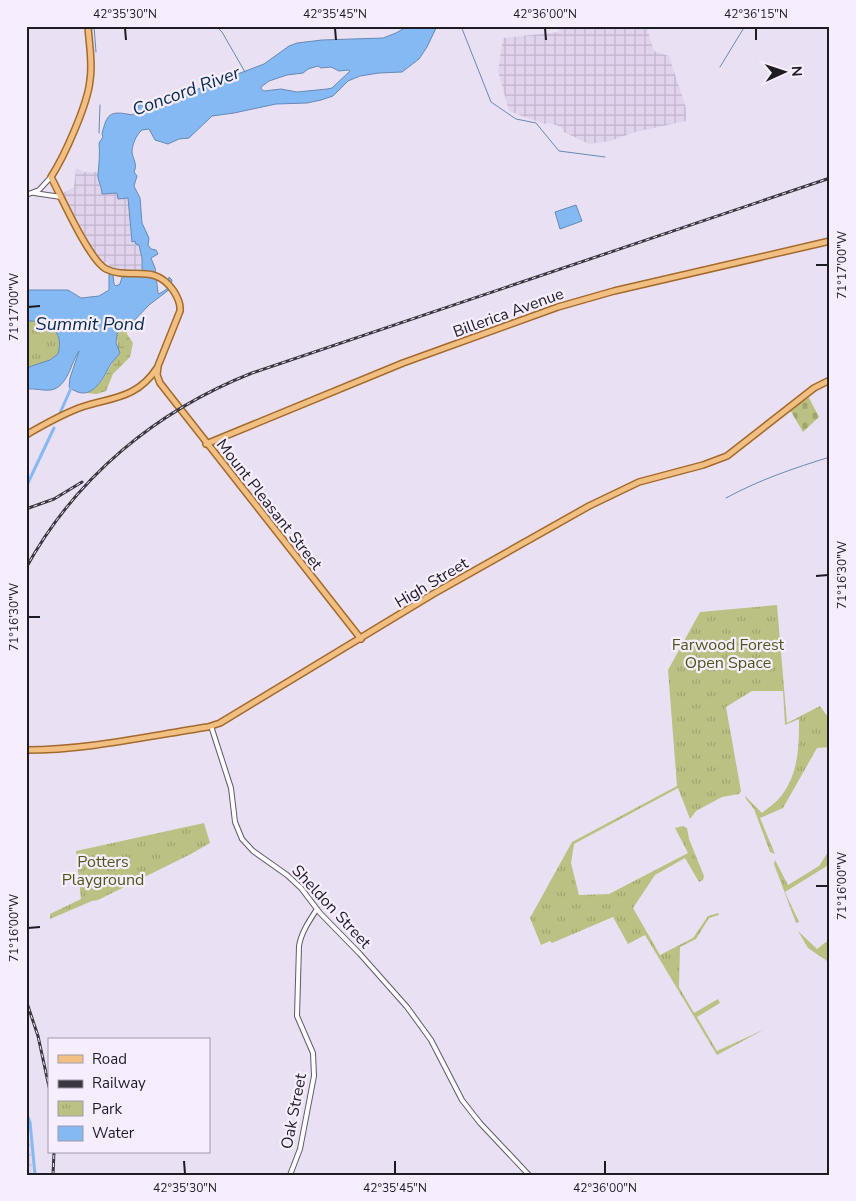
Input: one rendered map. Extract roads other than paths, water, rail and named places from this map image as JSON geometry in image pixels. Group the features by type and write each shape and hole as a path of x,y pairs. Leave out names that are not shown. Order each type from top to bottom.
{"main road":[{"path":"26,434 77,409 122,397 143,384 150,382 160,383 157,373 158,366 180,311 179,301 169,286 156,275 141,272 117,272 100,264 90,252 51,176 62,157 87,95 91,71 88,26"},
{"name":"Billerica Avenue","path":"206,444 403,363 558,307 606,292 830,241"},
{"path":"143,384 158,366"},
{"name":"High Street","path":"26,750 97,744 212,726 233,716 493,559 624,488 639,482 703,466 727,456 807,393 829,380"},
{"name":"Mount Pleasant Street","path":"160,383 360,639"}],"street":[{"path":"26,196 43,186 51,176"},
{"path":"34,193 56,198 62,197"},
{"name":"Sheldon Street","path":"212,726 230,784 235,822 239,835 253,851 292,879 407,1007 431,1040 456,1091 480,1123 529,1175"},
{"name":"Oak Street","path":"290,1175 300,1149 314,1076 313,1053 297,1016 299,946 302,934 317,909"}],"water":[{"name":"Summit Pond","path":"408,26 437,26 419,59 402,72 360,76 348,81 333,96 321,100 307,103 276,104 212,116 189,138 179,139 168,144 155,140 149,129 142,130 136,137 132,149 135,164 134,172 137,176 134,186 140,198 142,223 149,238 148,245 151,249 156,250 158,254 151,258 155,268 158,293 167,289 169,277 172,280 170,289 149,305 127,328 117,334 116,343 120,353 110,365 103,378 89,392 76,392 69,387 79,351 68,374 57,388 51,390 26,389 26,368 50,360 58,354 59,339 53,328 41,322 26,321 26,290 68,290 81,298 99,296 109,290 109,273 113,275 116,286 120,284 122,277 142,276 142,258 139,245 135,241 132,242 128,198 118,199 117,193 102,194 98,178 99,143 103,137 102,134 110,115 118,113 132,115 136,112 139,105 151,105 160,99 167,101 264,64 289,46 297,43 322,40 383,38","holes":["318,66 321,68 331,67 339,71 350,71 332,88 297,92 281,89 264,91 261,89 269,81 287,75 303,73 308,69"]},
{"path":"576,205 582,221 560,229 555,212"}],"waterway":[{"path":"94,26 96,52"},
{"name":"Concord River","path":"216,26 222,32 245,72"},
{"path":"461,26 491,102 516,119 536,123 559,151 605,157"},
{"path":"720,67 745,26"},
{"path":"99,133 100,105"},
{"path":"60,413 72,386"},
{"path":"26,487 54,428"},
{"path":"726,498 777,475 830,457"},
{"path":"26,1112 30,1122 35,1175"}],"railway":[{"path":"26,568 46,535 69,504 94,476 151,427 217,389 252,373 830,178"},
{"path":"26,509 54,499 82,482"},
{"path":"26,1000 38,1036 48,1082"},
{"path":"53,1175 54,1154"}],"park label":[{"name":"Farwood Forest Open Space","path":"728,653"},
{"name":"Potters Playground","path":"103,870"}]}
